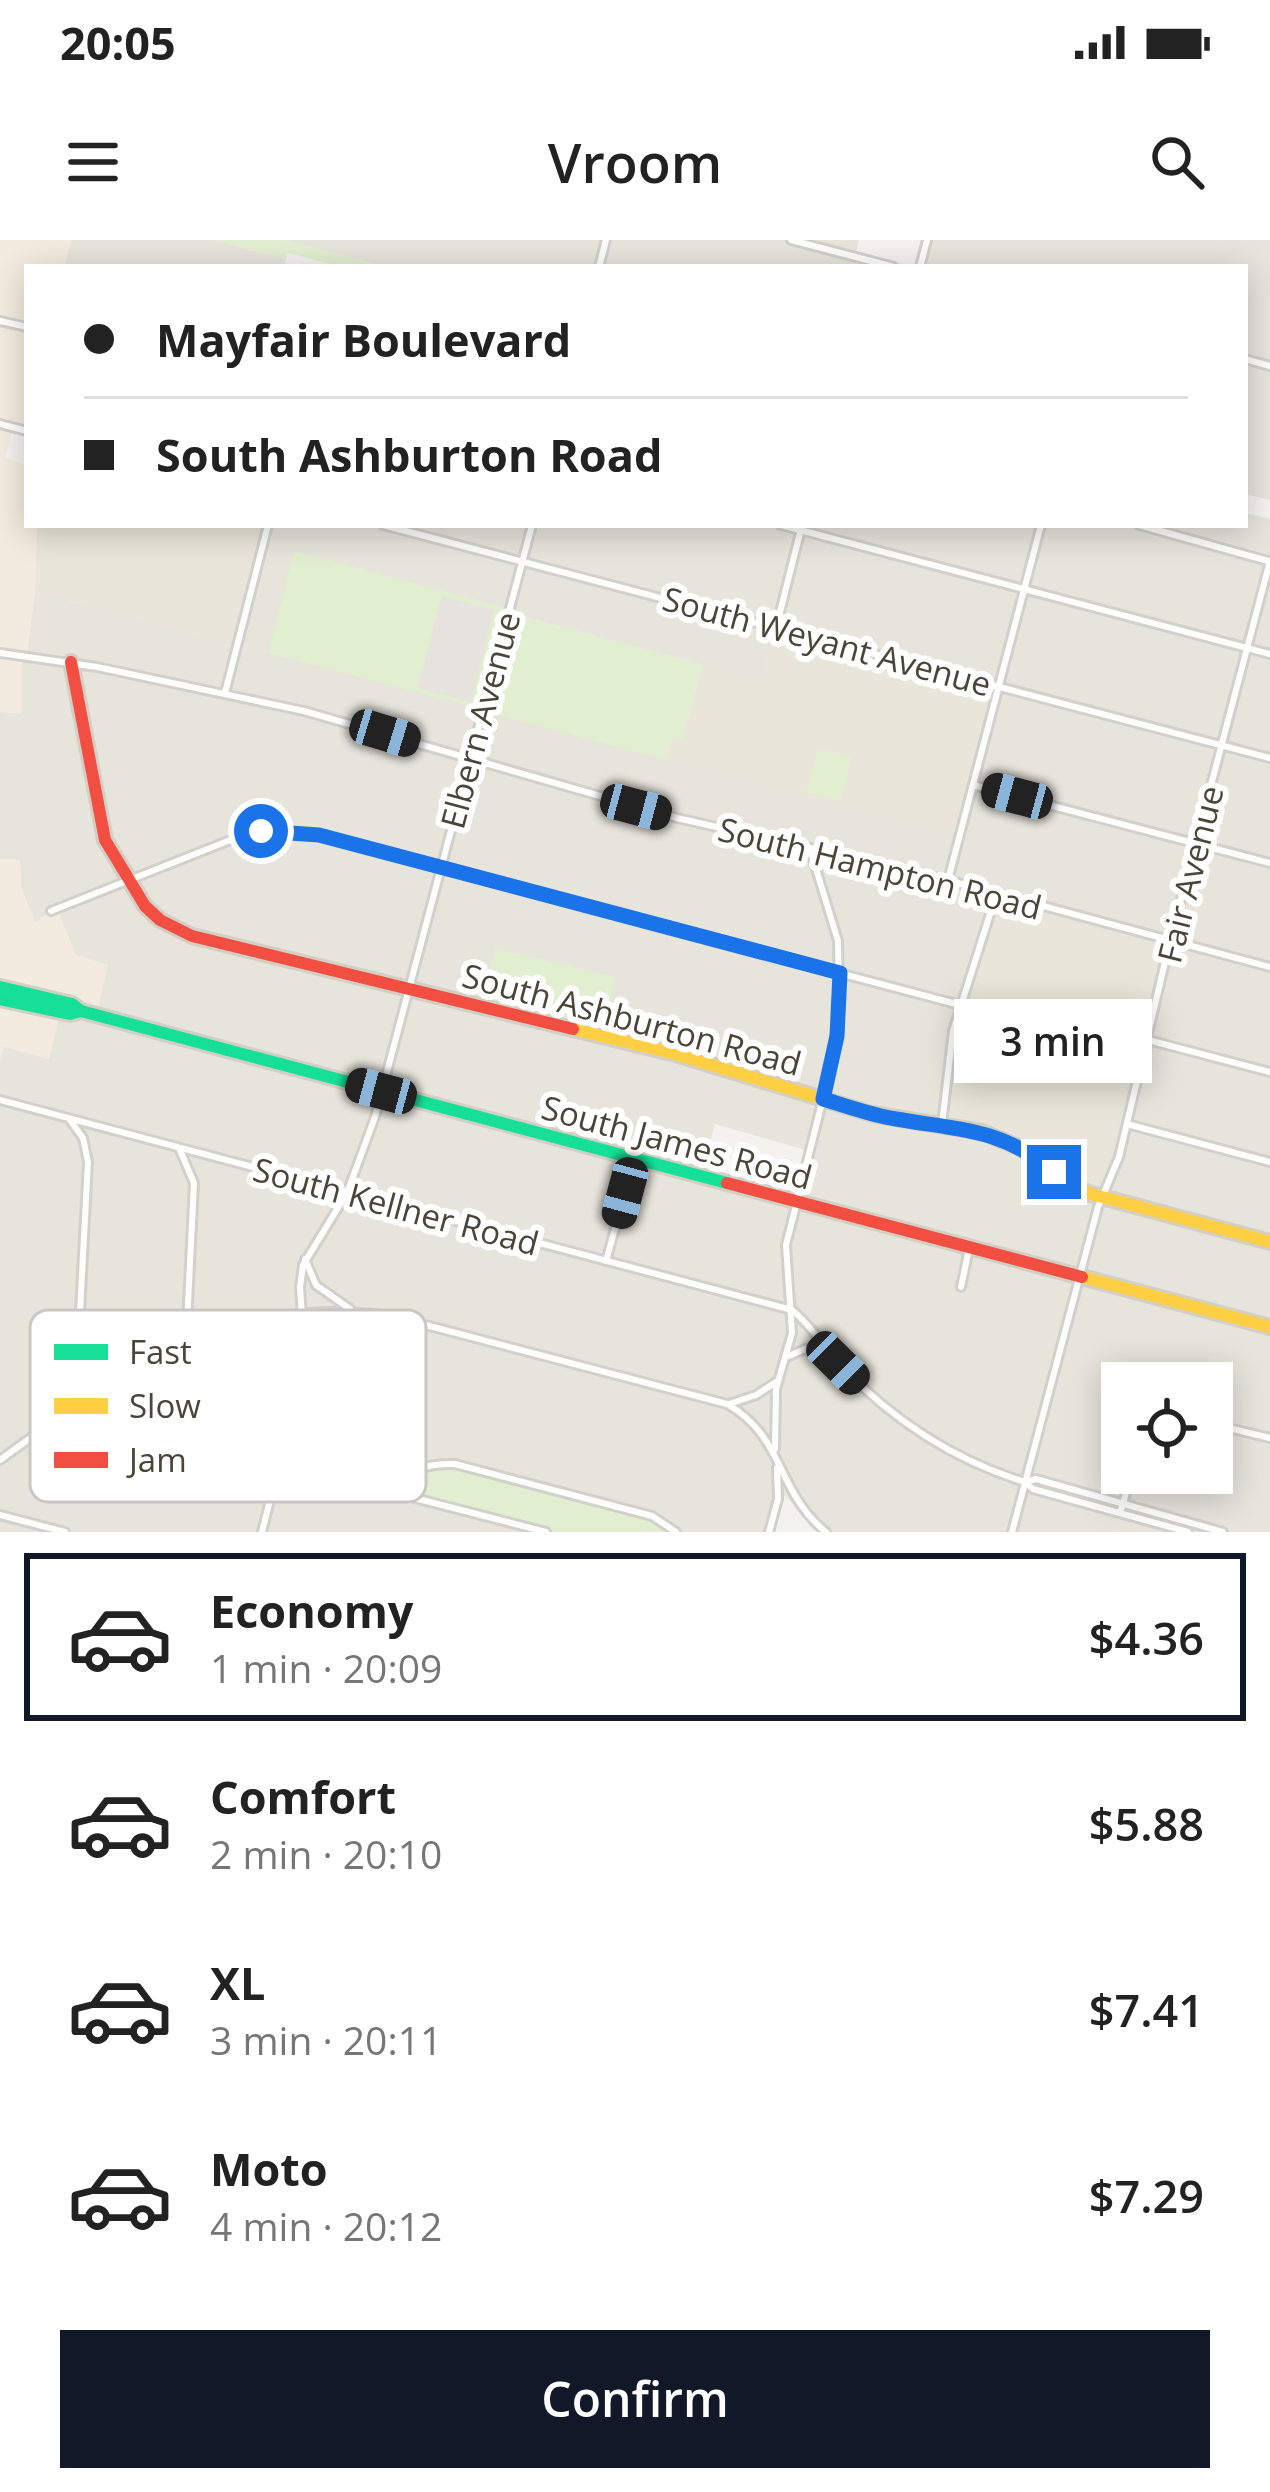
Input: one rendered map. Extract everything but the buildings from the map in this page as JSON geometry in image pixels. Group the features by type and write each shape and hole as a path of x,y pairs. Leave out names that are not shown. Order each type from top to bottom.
{"street":[{"path":"791,240 883,264"},
{"path":"225,693 267,528"},
{"name":"South Weyant Avenue","path":"395,528 1270,758"},
{"name":"Elbern Avenue","path":"305,1259 347,1193 381,1091 531,528"},
{"path":"776,628 802,528 1270,653"},
{"path":"948,880 1040,528"},
{"path":"1150,528 1270,562"},
{"name":"Fair Avenue","path":"1012,1532 1102,1196 1127,1124 1270,562"},
{"name":"South Hampton Road","path":"0,652 225,693 636,807 948,880 1270,968"},
{"name":"South Ashburton Road","path":"71,662 98,819 127,879 152,914 182,932 226,947 672,1053 884,1117 982,1132 1014,1144 1066,1182 1102,1196 1270,1241"},
{"path":"973,784 1270,863"},
{"path":"51,911 220,842 281,830 319,835 960,1005"},
{"path":"770,1532 778,1499 774,1403 792,1310 784,1261 837,1036 840,973 833,918 810,849"},
{"path":"942,1124 947,1066 960,1005 996,895"},
{"path":"0,987 72,1004 82,1011"},
{"name":"South James Road","path":"0,999 70,1014 82,1011 1270,1327"},
{"path":"1148,1040 1270,1072"},
{"name":"South Kellner Road","path":"0,1100 792,1310"},
{"path":"70,1119 83,1138 88,1162 80,1310"},
{"path":"1127,1124 1270,1162"},
{"path":"179,1148 194,1183 188,1310"},
{"path":"607,1262 634,1159"},
{"path":"961,1287 969,1247"},
{"path":"305,1259 316,1285 352,1310"},
{"path":"304,1310 300,1287 305,1259"},
{"path":"792,1310 860,1385 925,1437 963,1459 1033,1489 1188,1532"},
{"path":"426,1327 727,1405 756,1424 797,1500 826,1532"},
{"path":"786,1358 805,1349 828,1351"},
{"path":"727,1405 755,1395 778,1379"},
{"path":"1233,1429 1270,1438"},
{"path":"0,1460 30,1438"},
{"path":"426,1465 455,1464 652,1516 676,1532"},
{"path":"1025,1482 1036,1479 1223,1532"},
{"path":"1120,1513 1126,1494"},
{"path":"262,1532 269,1502"},
{"path":"426,1502 546,1532"},
{"path":"0,1515 64,1532"}],"shaded area":[{"path":"0,240 71,240 65,264 24,264 24,430 13,428 5,458 24,464 24,528 37,528 35,591 26,654 22,654 22,714 0,712"},
{"path":"71,240 214,240 286,259 285,264 65,264"},
{"path":"283,240 859,240 856,252 899,264 375,264"},
{"path":"922,240 1270,240 1270,500 1248,495 1248,264 914,264"},
{"path":"1248,514 1270,519 1270,1532 817,1532 786,1496 774,1532 669,1532 648,1519 448,1467 426,1478 426,1310 30,1310 30,1502 426,1502 426,1496 559,1532 0,1532 0,1059 3,1047 62,1007 107,965 76,955 35,923 21,887 20,860 0,859 0,712 22,713 22,653 27,653 35,591 228,646 260,528 1248,528","holes":["513,614 760,680 773,635 953,835 487,711","983,954 1078,1181 1029,1146 957,1120 960,1036","715,1124 806,1150 792,1192 703,1168"]},
{"path":"37,528 260,528 228,646 35,591"},
{"path":"442,596 494,610 471,702 418,688"},
{"path":"772,635 990,692 953,836 666,760 670,742 683,737 702,664 760,680"},
{"path":"0,859 20,860 21,887 35,922 57,908 76,955 108,965 96,1016 62,1007 49,1059 4,1047 0,1059"},
{"path":"1001,905 1162,947 1103,1180 1095,1185 1078,1181 1029,1146 957,1120 949,1111 971,990"}],"green space":[{"path":"214,240 283,240 375,264 330,264 288,253 286,259"},
{"path":"294,551 504,607 478,708 268,653"},
{"path":"512,614 702,664 683,738 670,742 666,760 487,712"},
{"path":"818,748 852,757 841,801 806,792"},
{"path":"495,948 616,977 603,1029 483,1000"},
{"path":"448,1467 648,1519 669,1532 559,1532 426,1495 426,1470"}],"traffic: fast":[{"path":"0,987 72,1004 81,1011"},
{"path":"0,999 70,1014 81,1011 727,1183"}],"traffic: slow":[{"path":"573,1029 672,1053 872,1114 982,1132 1021,1148 1066,1182 1091,1194 1270,1242"},
{"path":"1082,1277 1270,1327"}],"traffic: jam":[{"path":"71,662 105,840 145,906 160,920 192,936 573,1029"},
{"path":"727,1183 1082,1277"}],"route":[{"path":"261,831 319,835 840,973 835,1052 823,1099 896,1119 988,1133 1021,1148 1054,1172"}]}
